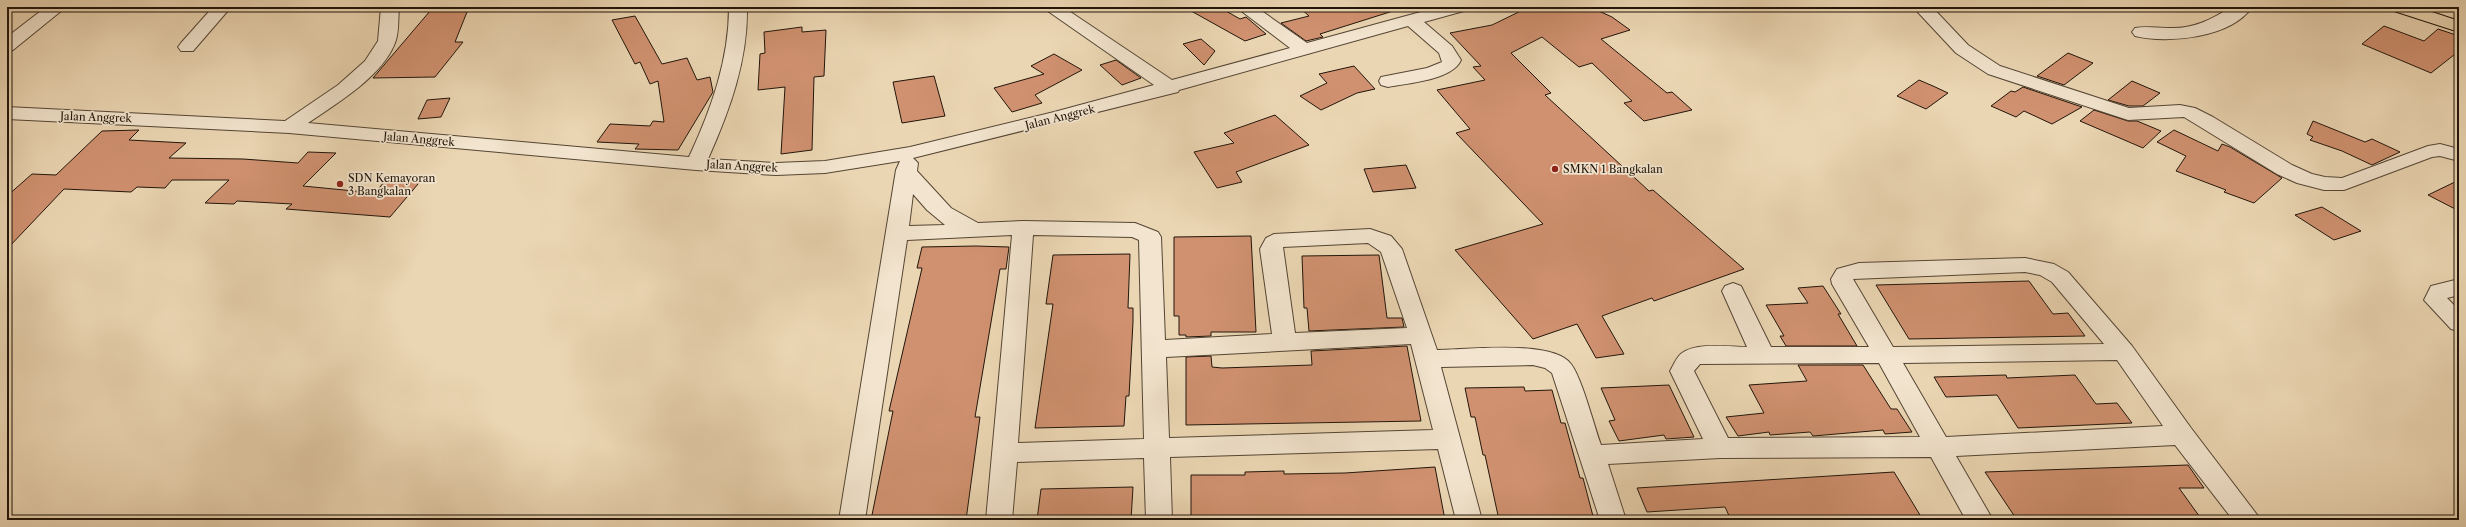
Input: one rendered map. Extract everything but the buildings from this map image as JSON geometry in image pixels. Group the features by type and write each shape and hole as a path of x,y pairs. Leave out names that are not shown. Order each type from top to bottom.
{"main road":[{"path":"2400,7 2459,27"}],"street":[{"path":"7,46 57,7"},
{"path":"187,47 222,7"},
{"path":"289,127 360,75 373,63 387,39 390,7"},
{"path":"696,164 710,135 735,53 739,25 738,7"},
{"path":"1051,7 1171,88"},
{"path":"1245,7 1303,49"},
{"name":"Jalan Anggrek","path":"7,113 289,127 696,164 776,169 908,162 1059,117 1171,88 1303,49 1458,7"},
{"path":"1922,7 1962,49 1994,70 2128,114 2180,111 2188,112 2298,175 2319,184 2344,184 2428,152 2440,150 2459,155"},
{"path":"2141,32 2177,35 2200,32 2218,25 2243,7"},
{"path":"1388,82 1432,73 1450,65 1452,60 1446,50 1411,20"},
{"path":"908,162 924,194 946,216 974,230"},
{"path":"852,520 908,162"},
{"path":"896,234 1023,228 1134,230 1150,237 1159,520"},
{"path":"999,520 1023,228"},
{"path":"1285,342 1271,249 1274,243 1282,239 1370,236 1383,241 1392,249 1422,335 1469,520"},
{"path":"1980,520 1886,355 1843,284 1842,279 1851,271 2035,266 2060,277 2124,352 2182,435 2248,520"},
{"path":"2459,287 2439,290 2435,300 2459,322"},
{"path":"1733,291 1762,354"},
{"path":"1154,349 1422,335"},
{"path":"1720,448 1684,378 1682,370 1690,359 1698,356 1762,354 1886,355 2124,352"},
{"path":"1427,359 1533,357 1552,361 1562,369 1613,520"},
{"path":"1592,455 1720,448 1938,446 2182,435"},
{"path":"1004,453 1448,439"}],"place":[{"name":"SMKN 1 Bangkalan","path":"1555,169"},
{"name":"SDN Kemayoran 3 Bangkalan","path":"340,184"}]}
